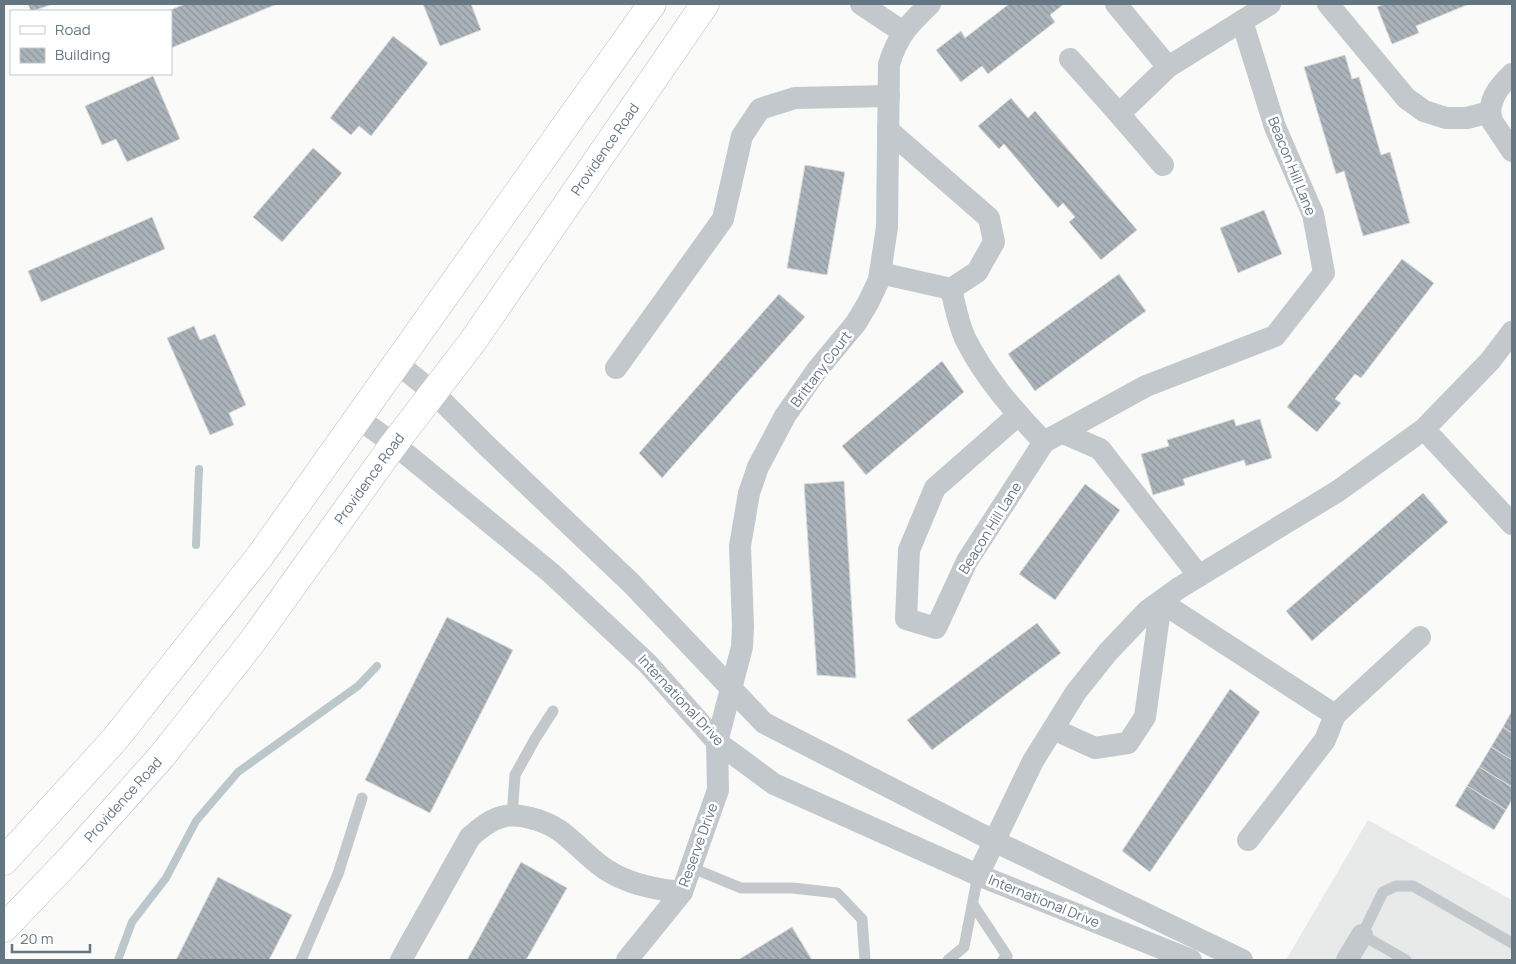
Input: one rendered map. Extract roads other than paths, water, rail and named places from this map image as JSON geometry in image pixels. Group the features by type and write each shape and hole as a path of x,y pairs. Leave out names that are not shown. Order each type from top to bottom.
{"main road":[{"path":"4,861 115,739 260,556 398,364 524,180 652,4"},
{"name":"Providence Road","path":"4,928 70,859 162,756 252,642 394,444 473,341 705,4"}],"street":[{"path":"861,4 903,32"},
{"name":"Brittany Court","path":"718,742 730,688 742,647 740,546 749,492 758,467 785,416 817,370 856,323 868,304 880,273 887,227 889,64 895,44 903,32 930,4"},
{"path":"1116,4 1168,67"},
{"path":"1119,114 1168,67 1270,4"},
{"path":"1328,4 1406,98 1424,111 1446,118 1467,118 1490,112"},
{"name":"Beacon Hill Lane","path":"1018,415 936,488 909,550 906,619 936,628 967,561 1054,437 1146,386 1275,336 1324,273 1313,214 1275,127 1242,21"},
{"path":"1070,59 1163,165"},
{"path":"1512,74 1496,90 1491,102 1490,112 1492,120 1512,152"},
{"path":"616,368 723,219 742,136 760,109 795,98 889,96"},
{"path":"880,273 951,289 977,272 994,242 988,218 888,130"},
{"path":"951,289 964,336 985,373 1018,415 1054,437 1100,450 1198,576"},
{"path":"978,875 1034,761 1076,692 1108,652 1147,611 1198,576 1338,491 1424,429 1490,361 1512,332"},
{"name":"International Drive","path":"398,364 433,392 631,583 764,723 994,841 1242,960"},
{"name":"International Drive","path":"359,419 394,444 551,573 648,664 718,742 774,784 978,875 1191,960"},
{"path":"1424,429 1512,524"},
{"path":"1161,602 1335,715"},
{"path":"1053,729 1095,748 1128,743 1145,717 1161,602"},
{"path":"1248,840 1324,740 1335,715 1420,637"},
{"name":"Reserve Drive","path":"627,960 682,892 718,790 718,742"},
{"path":"401,960 470,837 482,826 496,819 512,816 545,824 563,833 596,863 621,878 657,889 682,892"},
{"path":"1347,960 1362,935"}],"lane":[{"path":"512,816 515,775 553,711"},
{"path":"301,960 338,874 362,798"},
{"path":"690,867 741,888 793,888 837,893 862,918 865,960"},
{"path":"948,960 964,946 974,906 978,875"},
{"path":"1406,960 1362,935 1382,892 1396,886 1413,886 1512,943"},
{"path":"974,906 1007,956 1003,960"}],"waterway":[{"path":"196,545 199,469"},
{"path":"118,960 132,922 166,878 196,821 238,772 358,686 377,666"}]}
